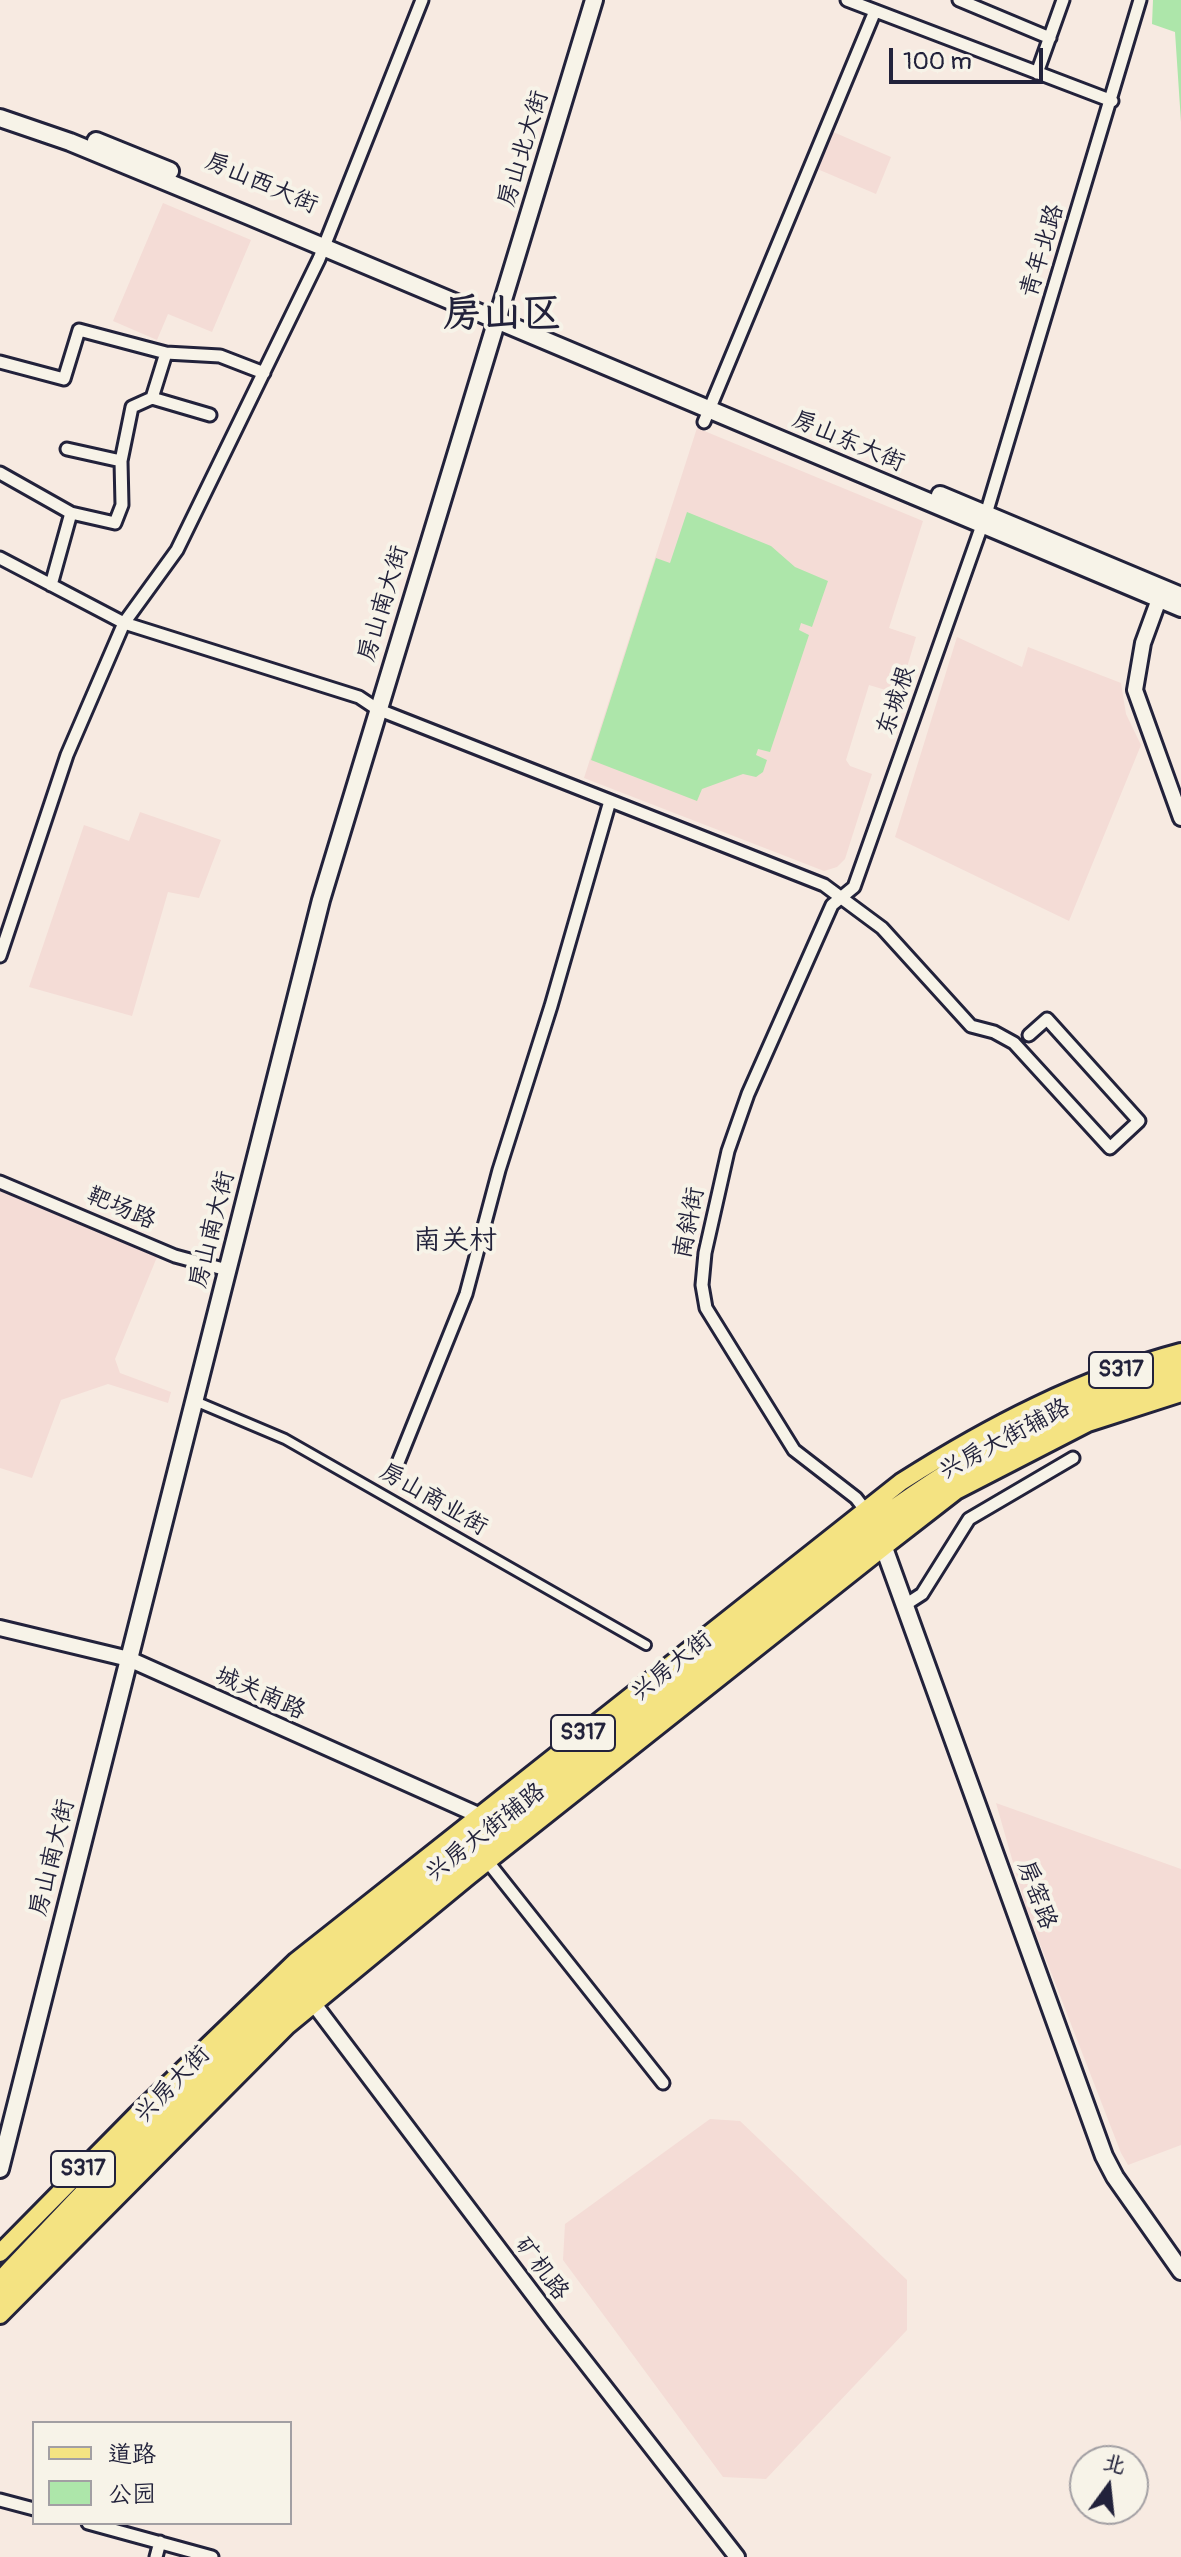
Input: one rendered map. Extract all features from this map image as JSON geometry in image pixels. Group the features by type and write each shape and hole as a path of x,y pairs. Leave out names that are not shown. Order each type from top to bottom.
{"main road":[{"name":"房山北大街","path":"499,316 594,0"},
{"name":"房山西大街","path":"0,107 126,153 499,316"},
{"name":"房山西大街","path":"0,118 70,142 327,243"},
{"name":"房山东大街","path":"499,316 708,411 984,520 1161,594 1181,608"},
{"name":"房山南大街","path":"0,2169 321,900 499,316"},
{"name":"房山东大街","path":"1161,594 1181,596"},
{"name":"兴房大街","path":"0,2280 249,2042 323,1977 754,1632 875,1528 953,1449 1062,1393 1134,1365 1181,1352"},
{"name":"兴房大街","path":"0,2253 135,2116 296,1961 478,1815 875,1528 948,1483 1037,1421 1092,1396 1181,1367"},
{"name":"兴房大街","path":"988,1454 1079,1413 1181,1381"},
{"path":"1037,1421 1062,1393"},
{"name":"兴房大街辅路","path":"0,2315 287,2026 413,1921 777,1631 875,1528 956,1491 1088,1423 1181,1393"},
{"path":"953,1449 988,1454 976,1481"},
{"name":"兴房大街","path":"0,2299 174,2096 239,2031 308,1970 875,1528"},
{"name":"房窑路","path":"875,1528 1104,2156 1115,2177 1181,2271"},
{"path":"754,1632 777,1631"},
{"path":"381,1931 413,1921"},
{"path":"287,2026 323,1977"},
{"name":"兴房大街","path":"135,2116 174,2096"}],"street":[{"path":"0,956 67,755 124,623 177,550 327,243 422,0"},
{"path":"847,0 872,6 1112,101"},
{"path":"959,0 1050,38"},
{"path":"1037,73 1063,0"},
{"name":"青年北路","path":"984,520 1140,0"},
{"path":"708,411 872,6"},
{"path":"0,362 64,379 79,330 166,353 220,356 264,373"},
{"path":"152,398 166,353"},
{"path":"0,473 71,513 115,523 122,505 121,461 132,407 152,398 210,415"},
{"path":"67,449 121,461"},
{"path":"51,585 71,513"},
{"name":"东城根","path":"842,897 854,887 984,520"},
{"path":"0,558 124,623 359,697 377,709 824,885 882,928 971,1026 994,1032 1014,1043 1110,1148 1139,1121 1047,1019 1029,1035"},
{"path":"1161,594 1143,643 1135,690 1181,818"},
{"path":"395,1470 466,1294 499,1170 551,1006 610,801"},
{"name":"南斜街","path":"842,897 832,905 748,1094 728,1151 705,1253 702,1285 706,1308 794,1450 856,1498 875,1528"},
{"name":"靶场路","path":"0,1182 175,1256 227,1270"},
{"name":"房山商业街","path":"194,1400 285,1439 646,1645"},
{"path":"905,1605 922,1594 969,1519 1073,1458"},
{"name":"城关南路","path":"0,1628 129,1659 494,1822"},
{"path":"488,1862 663,2083"},
{"name":"矿机路","path":"314,2004 734,2556"},
{"path":"0,2500 32,2508"},
{"path":"96,2525 212,2557"},
{"path":"156,2557 160,2542"}],"shaded area":[{"path":"831,131 891,157 876,194 815,168"},
{"path":"163,203 251,240 212,332 168,314 157,340 113,321"},
{"path":"697,428 923,521 889,628 916,637 899,694 869,685 846,760 850,766 872,774 845,859 837,867 824,871 584,778"},
{"path":"957,637 1022,667 1028,647 1121,683 1126,714 1141,745 1069,921 895,837"},
{"path":"140,812 221,840 199,898 168,892 132,1016 29,987 84,825 129,841"},
{"path":"0,1191 157,1257 115,1359 120,1373 171,1392 168,1403 108,1384 61,1400 32,1478 0,1468"},
{"path":"996,1803 1181,1869 1181,2145 1128,2165 1121,2153 1026,1908"},
{"path":"710,2119 740,2121 907,2280 907,2330 766,2479 723,2477 563,2260 565,2224"}],"green space":[{"path":"1153,0 1181,0 1181,122 1175,32 1152,24"},
{"path":"687,512 771,546 795,567 828,581 812,627 801,623 799,630 809,635 770,752 758,749 756,755 767,760 763,772 756,777 743,774 702,789 697,801 591,760 656,558 670,563"}],"district":[{"name":"房山区","path":"502,316"},
{"name":"南关村","path":"455,1242"}]}
